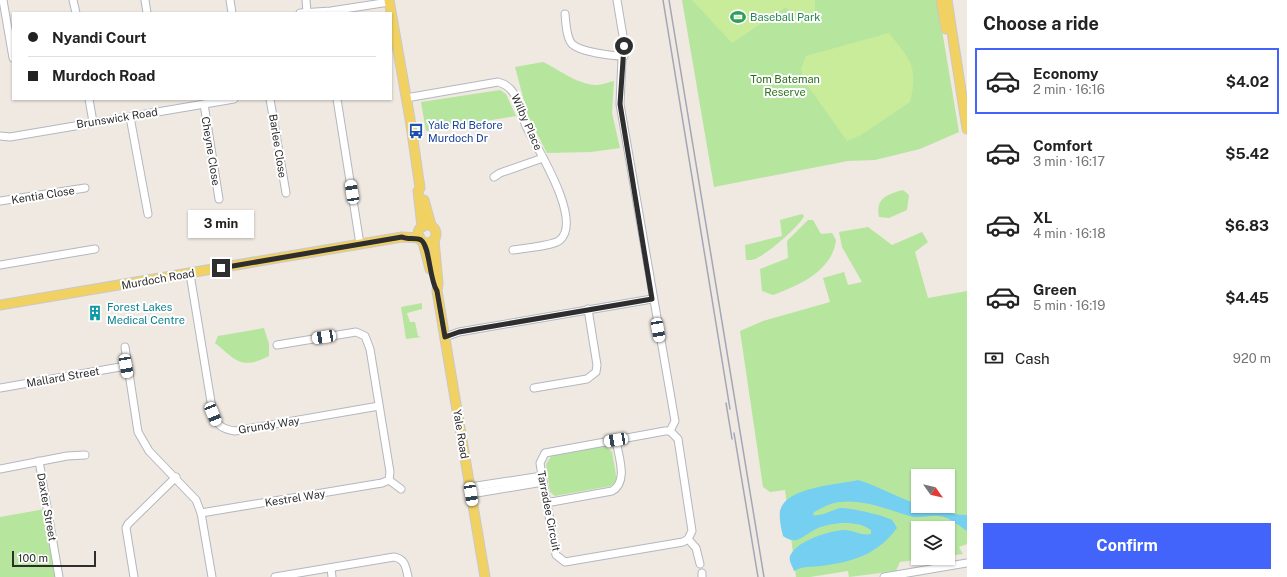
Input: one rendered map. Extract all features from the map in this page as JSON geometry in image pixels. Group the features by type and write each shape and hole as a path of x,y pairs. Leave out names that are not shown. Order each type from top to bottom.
{"main road":[{"path":"941,0 953,72 961,95"},
{"path":"947,0 960,73 961,95 967,129"},
{"name":"Yale Road","path":"389,1 391,12"},
{"name":"Yale Road","path":"392,18 420,188 418,191 423,233 433,285 437,291"},
{"name":"Yale Road","path":"423,233 436,232 434,240 438,283 437,291 485,577"},
{"name":"Murdoch Road","path":"2,306 402,237 405,234 423,233 427,243 434,240"}],"street":[{"path":"3,0 12,52"},
{"path":"73,0 76,12"},
{"path":"145,0 147,12"},
{"path":"230,0 232,12"},
{"path":"306,0 304,12 331,11 389,1"},
{"path":"617,0 623,36 624,56 620,104 652,299 675,421 670,432 678,439 692,531 688,539 696,548 700,564"},
{"path":"565,14 568,36 572,44 580,48 624,56"},
{"name":"Wilby Place","path":"406,98 498,82 507,84 514,90 527,127 558,185 562,198 567,238 554,243 513,250"},
{"path":"89,100 93,122"},
{"name":"Brunswick Road","path":"0,136 10,137 228,100"},
{"name":"Barlee Close","path":"270,100 286,193"},
{"path":"337,100 360,244"},
{"name":"Cheyne Close","path":"204,104 219,199"},
{"path":"130,117 148,214"},
{"path":"494,177 500,173 543,158"},
{"name":"Kentia Close","path":"0,201 85,188"},
{"path":"0,265 95,249"},
{"name":"Grundy Way","path":"190,274 213,414 217,424 224,430 235,431 379,406"},
{"path":"445,334 452,330 459,332 652,299"},
{"path":"534,388 587,379 599,374 588,310"},
{"path":"277,345 356,332 363,334 367,339 379,406 390,472 388,480 401,489"},
{"path":"125,347 126,366 141,438 149,451 194,497 201,513 212,577"},
{"name":"Mallard Street","path":"0,388 126,366"},
{"name":"Tarradee Circuit","path":"670,432 545,453 540,463 546,503 556,555 565,562 683,542 688,539"},
{"path":"546,503 612,491 618,488 622,477 616,440"},
{"path":"0,469 67,456 84,455"},
{"name":"Daxter Street","path":"40,461 59,577"},
{"path":"134,577 126,528 128,524 176,477"},
{"path":"470,490 542,479"},
{"name":"Kestrel Way","path":"201,513 382,483 388,480"},
{"path":"275,577 394,557 405,563 408,577"},
{"path":"884,577 967,563"},
{"path":"331,568 332,577"}],"green space":[{"name":"Tom Bateman Reserve","path":"682,0 937,0 959,132 920,149 875,160 848,161 714,187"},
{"name":"Baseball Park","path":"692,0 815,0 815,10 798,24 786,7 732,43"},
{"path":"889,33 911,64 913,72 913,90 910,102 861,135 847,141 803,79 801,68 806,56"},
{"path":"543,62 575,79 589,84 598,85 614,81 612,113 620,148 591,152 547,153 528,116 515,67"},
{"path":"500,90 506,94 516,116 426,131 421,102"},
{"path":"903,190 909,195 907,210 889,218 879,217 879,206 884,198 892,193"},
{"path":"802,214 804,216 801,221 790,233 760,256 752,260 746,260 745,245 782,236 780,220"},
{"path":"808,220 813,220 821,234 832,233 836,240 833,251 828,260 813,275 794,287 773,295 762,291 760,269 788,258 787,241"},
{"path":"868,227 892,245 922,232 928,242 915,252 928,298 967,291 967,544 959,547 963,554 955,555 955,521 911,521 911,561 900,562 896,571 849,577 848,571 810,577 796,577 785,490 770,492 763,487 740,331 763,321 830,302 823,278 844,272 848,285 862,282 842,247 839,232"},
{"path":"422,303 422,309 407,313 410,322 415,322 418,336 421,337 406,339 401,307"},
{"path":"264,328 269,344 269,356 260,360 245,363 240,362 234,359 215,343 218,336"},
{"path":"605,446 612,452 617,481 611,486 555,496 550,492 546,464 552,455"},
{"path":"45,509 57,577 0,577 0,517"}],"water":[{"path":"858,480 911,502 911,513 951,513 967,515 967,531 955,523 955,521 943,517 913,517 862,503 841,502 831,504 814,512 813,515 823,514 840,508 851,509 888,518 893,521 897,528 881,545 863,556 843,562 821,566 803,567 794,571 790,561 790,556 795,549 808,540 840,530 871,534 871,530 865,527 852,523 844,523 816,529 797,540 790,540 783,536 780,524 780,511 784,503 791,497 801,492"}],"railway":[{"path":"663,0 730,409"},
{"path":"669,0 764,577"},
{"path":"726,403 732,439"},
{"path":"734,433 758,577"}],"place":[{"name":"Baseball Park","path":"738,17"},
{"name":"Yale Rd Before Murdoch Dr","path":"416,131"},
{"name":"Forest Lakes Medical Centre","path":"95,313"}],"route":[{"path":"221,268 402,237 406,239 420,238 427,251 433,285 437,291 445,337 459,332 652,299 620,104 624,46"}]}
